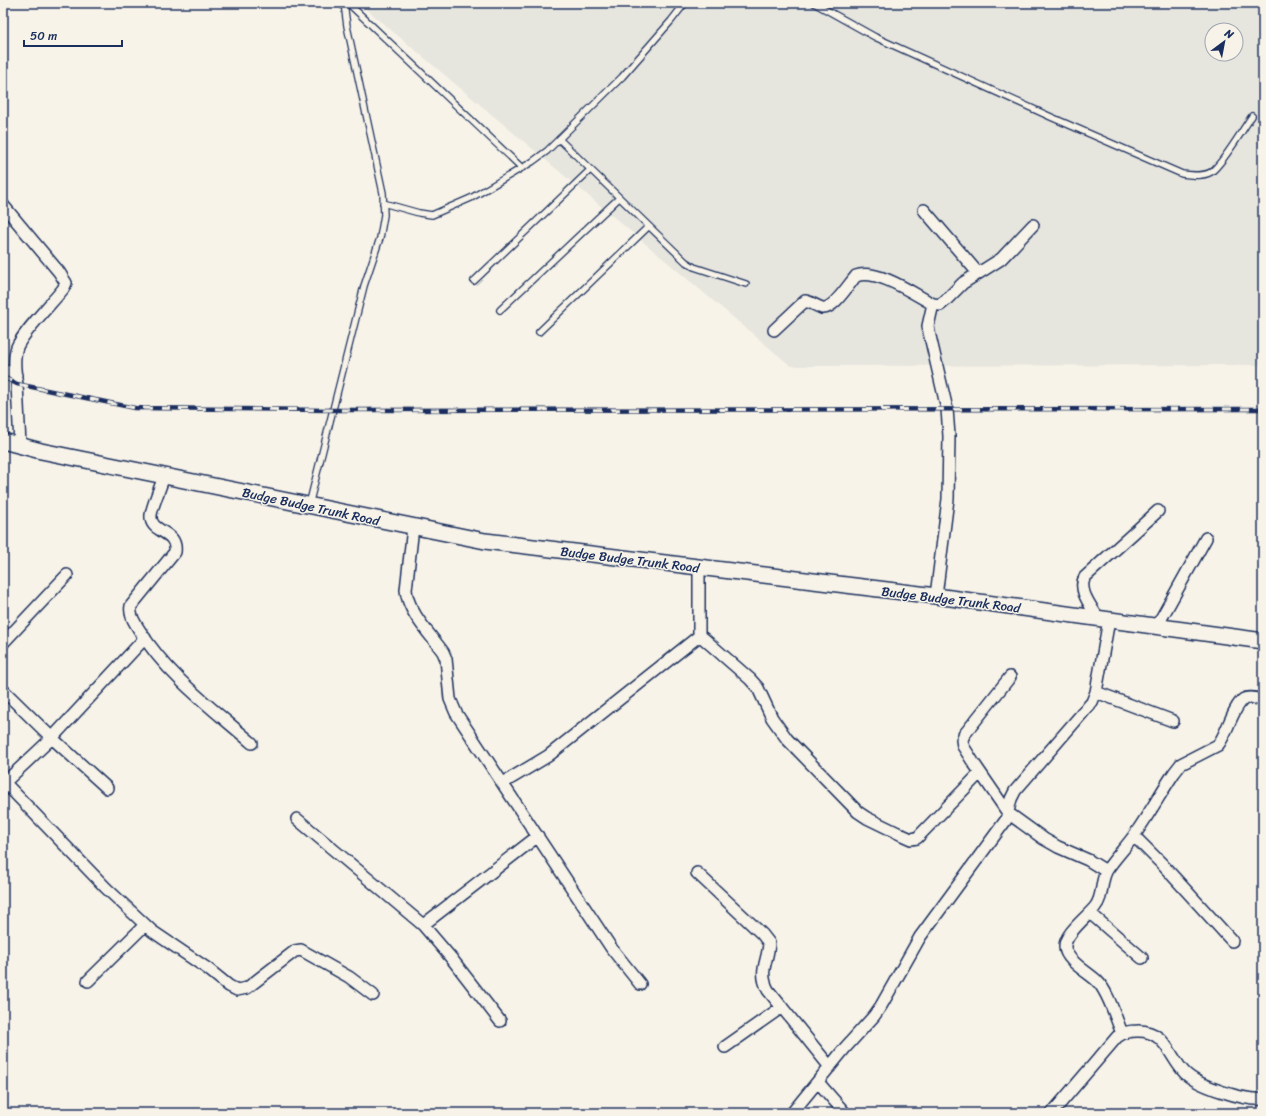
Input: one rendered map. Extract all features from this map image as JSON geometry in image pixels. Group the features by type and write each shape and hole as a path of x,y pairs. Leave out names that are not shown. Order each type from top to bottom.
{"main road":[{"name":"Budge Budge Trunk Road","path":"3,441 42,451 484,541 936,596 1263,641"}],"street":[{"path":"3,205 59,272 66,283 63,289 18,345 16,353 16,375 20,445"},
{"path":"924,210 978,273"},
{"path":"774,330 805,301 823,308 828,308 856,276 861,274 886,279 933,304 940,304 963,283 994,265 1033,225"},
{"path":"933,304 928,326 947,409 949,436 948,499 936,596"},
{"path":"3,370 16,375"},
{"path":"164,476 151,516 155,527 173,539 176,544 175,552 131,606 130,611 133,619 145,638 160,659 176,677 252,743"},
{"path":"792,1113 881,1006 920,937 1006,820 1011,799 1015,791 1092,702 1096,692 1104,619 1084,594 1082,582 1085,577 1158,511"},
{"path":"413,527 406,590 407,598 413,611 443,652 446,659 450,699 456,713 612,949 640,984"},
{"path":"1157,626 1206,538"},
{"path":"699,636 700,567"},
{"path":"3,643 67,575"},
{"path":"502,783 548,756 699,636"},
{"path":"699,636 750,679 758,688 772,718 787,739 838,793 858,812 867,818 911,839 917,838 980,773"},
{"path":"145,638 52,738 4,784 106,888 146,925 208,969 229,986 237,990 247,988 295,951 301,950 349,977 373,995"},
{"path":"1010,677 964,735 962,740 963,746 1008,813 1053,845 1088,860 1106,871"},
{"path":"3,690 52,738 107,788"},
{"path":"1096,692 1173,721"},
{"path":"1122,1033 1099,982 1081,968 1066,953 1065,947 1067,940 1072,931 1097,905 1106,871 1134,836 1181,764 1218,745 1222,741 1232,718 1244,699 1249,698 1263,700"},
{"path":"298,819 423,925 452,959 500,1021"},
{"path":"423,925 538,836"},
{"path":"1134,836 1162,864 1232,942"},
{"path":"697,872 762,934 769,943 762,976 768,990 830,1067"},
{"path":"1090,913 1142,958"},
{"path":"88,981 146,925"},
{"path":"725,1047 782,1007"},
{"path":"1052,1113 1114,1040 1122,1033 1140,1031 1146,1031 1160,1038 1185,1073 1191,1078 1205,1085 1248,1099 1263,1099"},
{"path":"818,1082 845,1113"}],"lane":[{"path":"309,506 364,286 380,238 384,215 383,193 347,26 344,3"},
{"path":"348,3 522,168"},
{"path":"383,203 432,215 471,198 522,168 547,151 622,77 685,3"},
{"path":"814,3 875,37 1051,117 1182,174 1200,175 1210,172 1218,164 1252,116"},
{"path":"559,139 678,256 694,267 746,284"},
{"path":"474,281 590,170"},
{"path":"500,310 619,198"},
{"path":"539,332 648,226"}],"shaded area":[{"path":"359,3 1263,3 1263,365 791,366"}],"railway":[{"path":"3,377 17,384 135,408 334,410 1263,409"}]}
